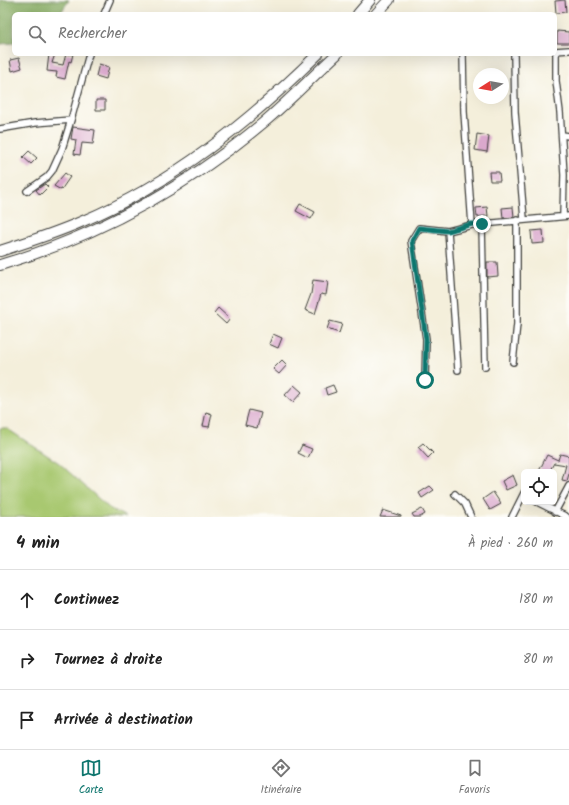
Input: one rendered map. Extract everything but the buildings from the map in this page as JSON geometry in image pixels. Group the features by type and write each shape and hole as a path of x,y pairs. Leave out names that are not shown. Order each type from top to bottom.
{"highway":[{"path":"360,12 370,0"},
{"path":"378,12 388,0"},
{"path":"0,251 44,237 84,221 159,182 234,130 271,100 316,56"},
{"path":"0,265 28,257 71,240 136,209 176,186 232,147 259,126 335,56"}],"street":[{"path":"105,12 110,0"},
{"path":"557,51 569,50"},
{"path":"27,191 42,182 52,171 62,149 88,56"},
{"path":"463,56 464,112 472,224"},
{"path":"514,56 515,112 524,219"},
{"path":"425,380 426,339 412,241 419,228 448,231 472,224 566,216 562,135 556,81 555,56"},
{"path":"0,129 35,122 71,120"},
{"path":"562,135 569,136"},
{"path":"513,362 517,324 517,220"},
{"path":"482,224 485,367"},
{"path":"448,231 458,370"},
{"path":"555,512 569,486"},
{"path":"455,494 466,504 471,517"},
{"path":"512,517 521,500"},
{"path":"542,505 568,517"}],"green space":[{"path":"0,0 69,0 61,12 12,12 12,43 0,44"},
{"path":"0,428 6,428 59,463 109,508 126,517 0,517"}],"route":[{"path":"425,380 426,339 412,241 419,228 448,231 472,224 482,224"}]}
